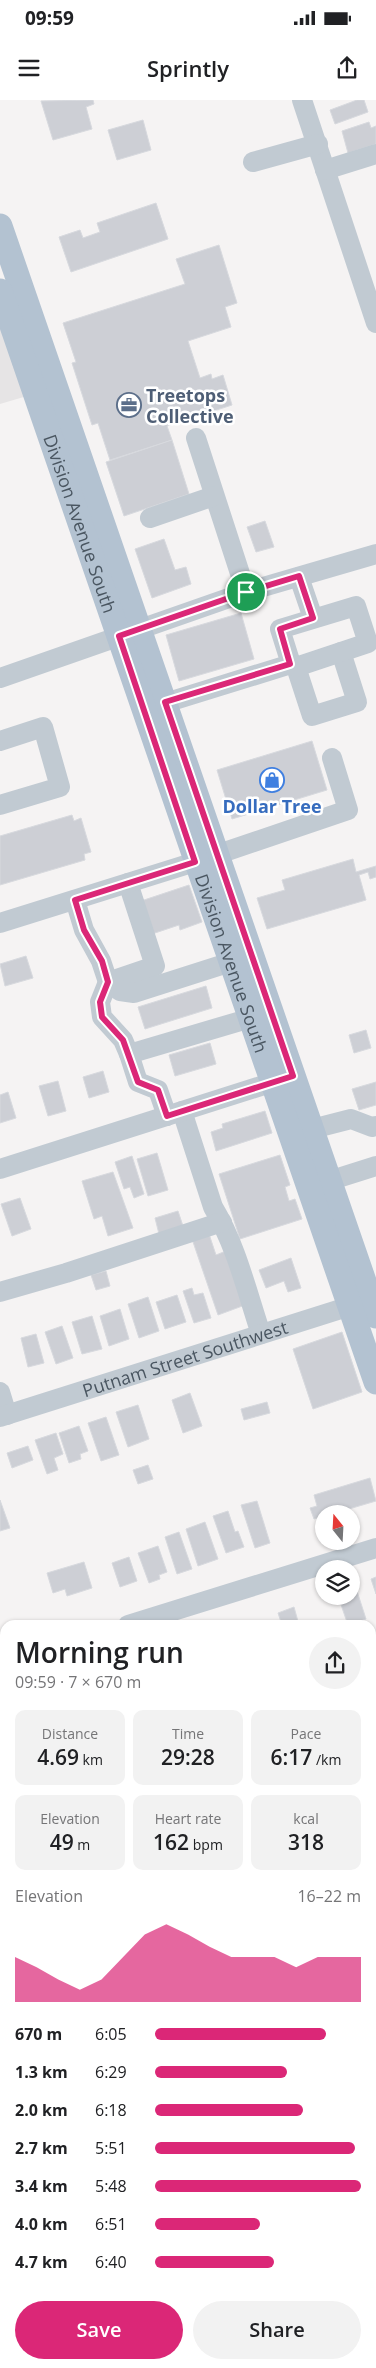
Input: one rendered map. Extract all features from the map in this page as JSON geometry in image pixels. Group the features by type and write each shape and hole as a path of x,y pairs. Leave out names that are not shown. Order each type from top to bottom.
{"main road":[{"name":"Division Avenue South","path":"0,226 129,632 319,1184 366,1307 376,1382"},
{"name":"Division Avenue South","path":"0,290 129,632 165,702 231,962 251,1018 312,1129 319,1184"}],"street":[{"path":"302,100 325,170 371,292 376,323"},
{"path":"253,162 318,144"},
{"path":"325,170 376,154"},
{"path":"196,438 246,592"},
{"path":"150,518 214,496"},
{"path":"0,678 246,592 376,554"},
{"path":"299,576 313,618"},
{"path":"165,702 294,665 341,652 368,643 356,606 280,629 294,665 312,716 358,702 341,652"},
{"path":"0,740 44,727 60,787 0,804"},
{"path":"0,923 206,858 348,810 332,758"},
{"path":"128,883 155,966 108,982 100,1002 102,1017 123,1040 138,1082 158,1090 175,1113 213,1207 222,1222 261,1334"},
{"path":"75,900 84,930 102,961 108,982 120,991 134,993 231,962"},
{"path":"129,1054 251,1018"},
{"path":"0,1169 283,1079"},
{"path":"312,1129 350,1119 372,1127 376,1126"},
{"path":"319,1184 376,1166"},
{"path":"0,1292 66,1273 222,1222"},
{"name":"Putnam Street Southwest","path":"4,1416 261,1334 366,1307"},
{"path":"0,1392 4,1416"},
{"path":"144,1620 376,1548"}],"shaded area":[{"path":"0,317 27,396 0,404"}],"building":[{"path":"93,100 94,104 86,107 92,129 53,140 41,101"},
{"path":"357,100 364,100 368,112 335,124 330,110"},
{"path":"143,120 151,150 117,160 108,130"},
{"path":"369,122 371,128 376,126 376,144 348,153 342,131"},
{"path":"156,203 168,239 71,272 59,237 80,230 83,238 100,232 97,223"},
{"path":"219,245 237,303 225,307 231,327 188,341 200,378 211,374 212,379 223,375 232,405 167,426 172,440 110,460 98,423 92,425 72,363 76,362 63,323 185,284 176,259"},
{"path":"172,440 189,494 124,516 106,462"},
{"path":"265,521 274,547 256,552 247,527"},
{"path":"164,539 175,570 186,567 191,584 152,598 135,549"},
{"path":"241,613 254,659 179,681 166,635"},
{"name":"Dollar Tree","path":"312,741 327,790 232,819 217,770"},
{"path":"72,815 74,821 81,818 91,852 84,854 85,860 0,885 0,836"},
{"path":"353,859 356,872 376,866 376,877 370,879 368,872 359,875 366,900 267,929 257,898 285,890 282,880"},
{"path":"189,885 202,922 180,930 179,925 152,934 141,901"},
{"path":"26,956 33,978 5,986 0,964"},
{"path":"206,986 212,1008 145,1029 138,1007"},
{"path":"366,1030 371,1048 354,1053 349,1035"},
{"path":"210,1043 216,1064 175,1076 169,1055"},
{"path":"103,1071 109,1092 89,1098 83,1077"},
{"path":"58,1081 66,1111 48,1116 39,1086"},
{"path":"376,1082 376,1105 359,1110 352,1089"},
{"path":"8,1092 16,1118 0,1123 0,1095"},
{"path":"265,1111 272,1133 216,1151 211,1132 223,1128 222,1124"},
{"path":"157,1153 168,1190 148,1196 137,1159"},
{"path":"280,1155 290,1185 285,1187 289,1201 295,1199 302,1219 240,1239 219,1174"},
{"path":"132,1156 144,1194 134,1198 130,1187 124,1189 115,1162"},
{"path":"113,1172 133,1228 108,1236 102,1216 94,1219 82,1181"},
{"path":"20,1198 31,1229 12,1236 1,1204"},
{"path":"178,1211 183,1226 159,1234 155,1218"},
{"path":"209,1234 216,1255 226,1251 245,1305 218,1315 192,1239"},
{"path":"291,1258 301,1288 288,1292 284,1281 266,1288 259,1270"},
{"path":"106,1271 110,1286 96,1290 91,1275"},
{"path":"192,1288 194,1295 203,1293 211,1318 194,1323 183,1291"},
{"path":"177,1295 186,1322 165,1329 156,1302"},
{"path":"148,1297 159,1331 139,1338 128,1304"},
{"path":"120,1309 129,1339 109,1346 100,1316"},
{"path":"92,1316 102,1349 82,1354 72,1322"},
{"path":"62,1326 73,1358 56,1364 45,1332"},
{"path":"342,1332 362,1392 313,1409 293,1349"},
{"path":"36,1334 44,1363 28,1367 21,1338"},
{"path":"190,1393 202,1426 183,1433 172,1400"},
{"path":"267,1402 270,1413 244,1420 241,1409"},
{"path":"138,1405 149,1439 128,1447 116,1412"},
{"path":"106,1417 119,1455 101,1461 88,1423"},
{"path":"79,1426 88,1451 80,1454 81,1459 69,1463 59,1433"},
{"path":"56,1433 63,1454 54,1458 58,1470 47,1474 35,1440"},
{"path":"28,1446 33,1460 12,1468 7,1453"},
{"path":"148,1465 153,1479 138,1484 133,1470"},
{"path":"370,1478 376,1501 360,1506 317,1505 314,1495"},
{"path":"0,1500 10,1528 0,1531"},
{"path":"257,1501 270,1543 255,1548 241,1505"},
{"path":"315,1507 315,1519 314,1519 310,1508"},
{"path":"228,1511 235,1532 238,1531 244,1547 226,1553 213,1516"},
{"path":"205,1522 218,1559 198,1566 186,1529"},
{"path":"179,1532 192,1569 177,1574 165,1537"},
{"path":"158,1546 167,1572 159,1575 160,1579 149,1583 138,1553"},
{"path":"129,1557 137,1581 120,1587 112,1563"},
{"path":"84,1562 92,1588 67,1596 65,1589 53,1593 47,1573"},
{"path":"376,1577 376,1594 371,1579"},
{"path":"360,1600 366,1619 346,1620 341,1605 360,1605"},
{"path":"294,1607 298,1620 280,1620 278,1613"}],"place":[{"name":"Treetops Collective","path":"129,405"},
{"name":"Dollar Tree","path":"272,780"}],"route":[{"path":"299,576 313,618 280,629 290,664 165,702 293,1076 167,1116 158,1090 138,1082 123,1040 102,1017 100,1002 108,982 102,961 84,930 75,900 195,862 119,636 246,592 299,576"}]}
